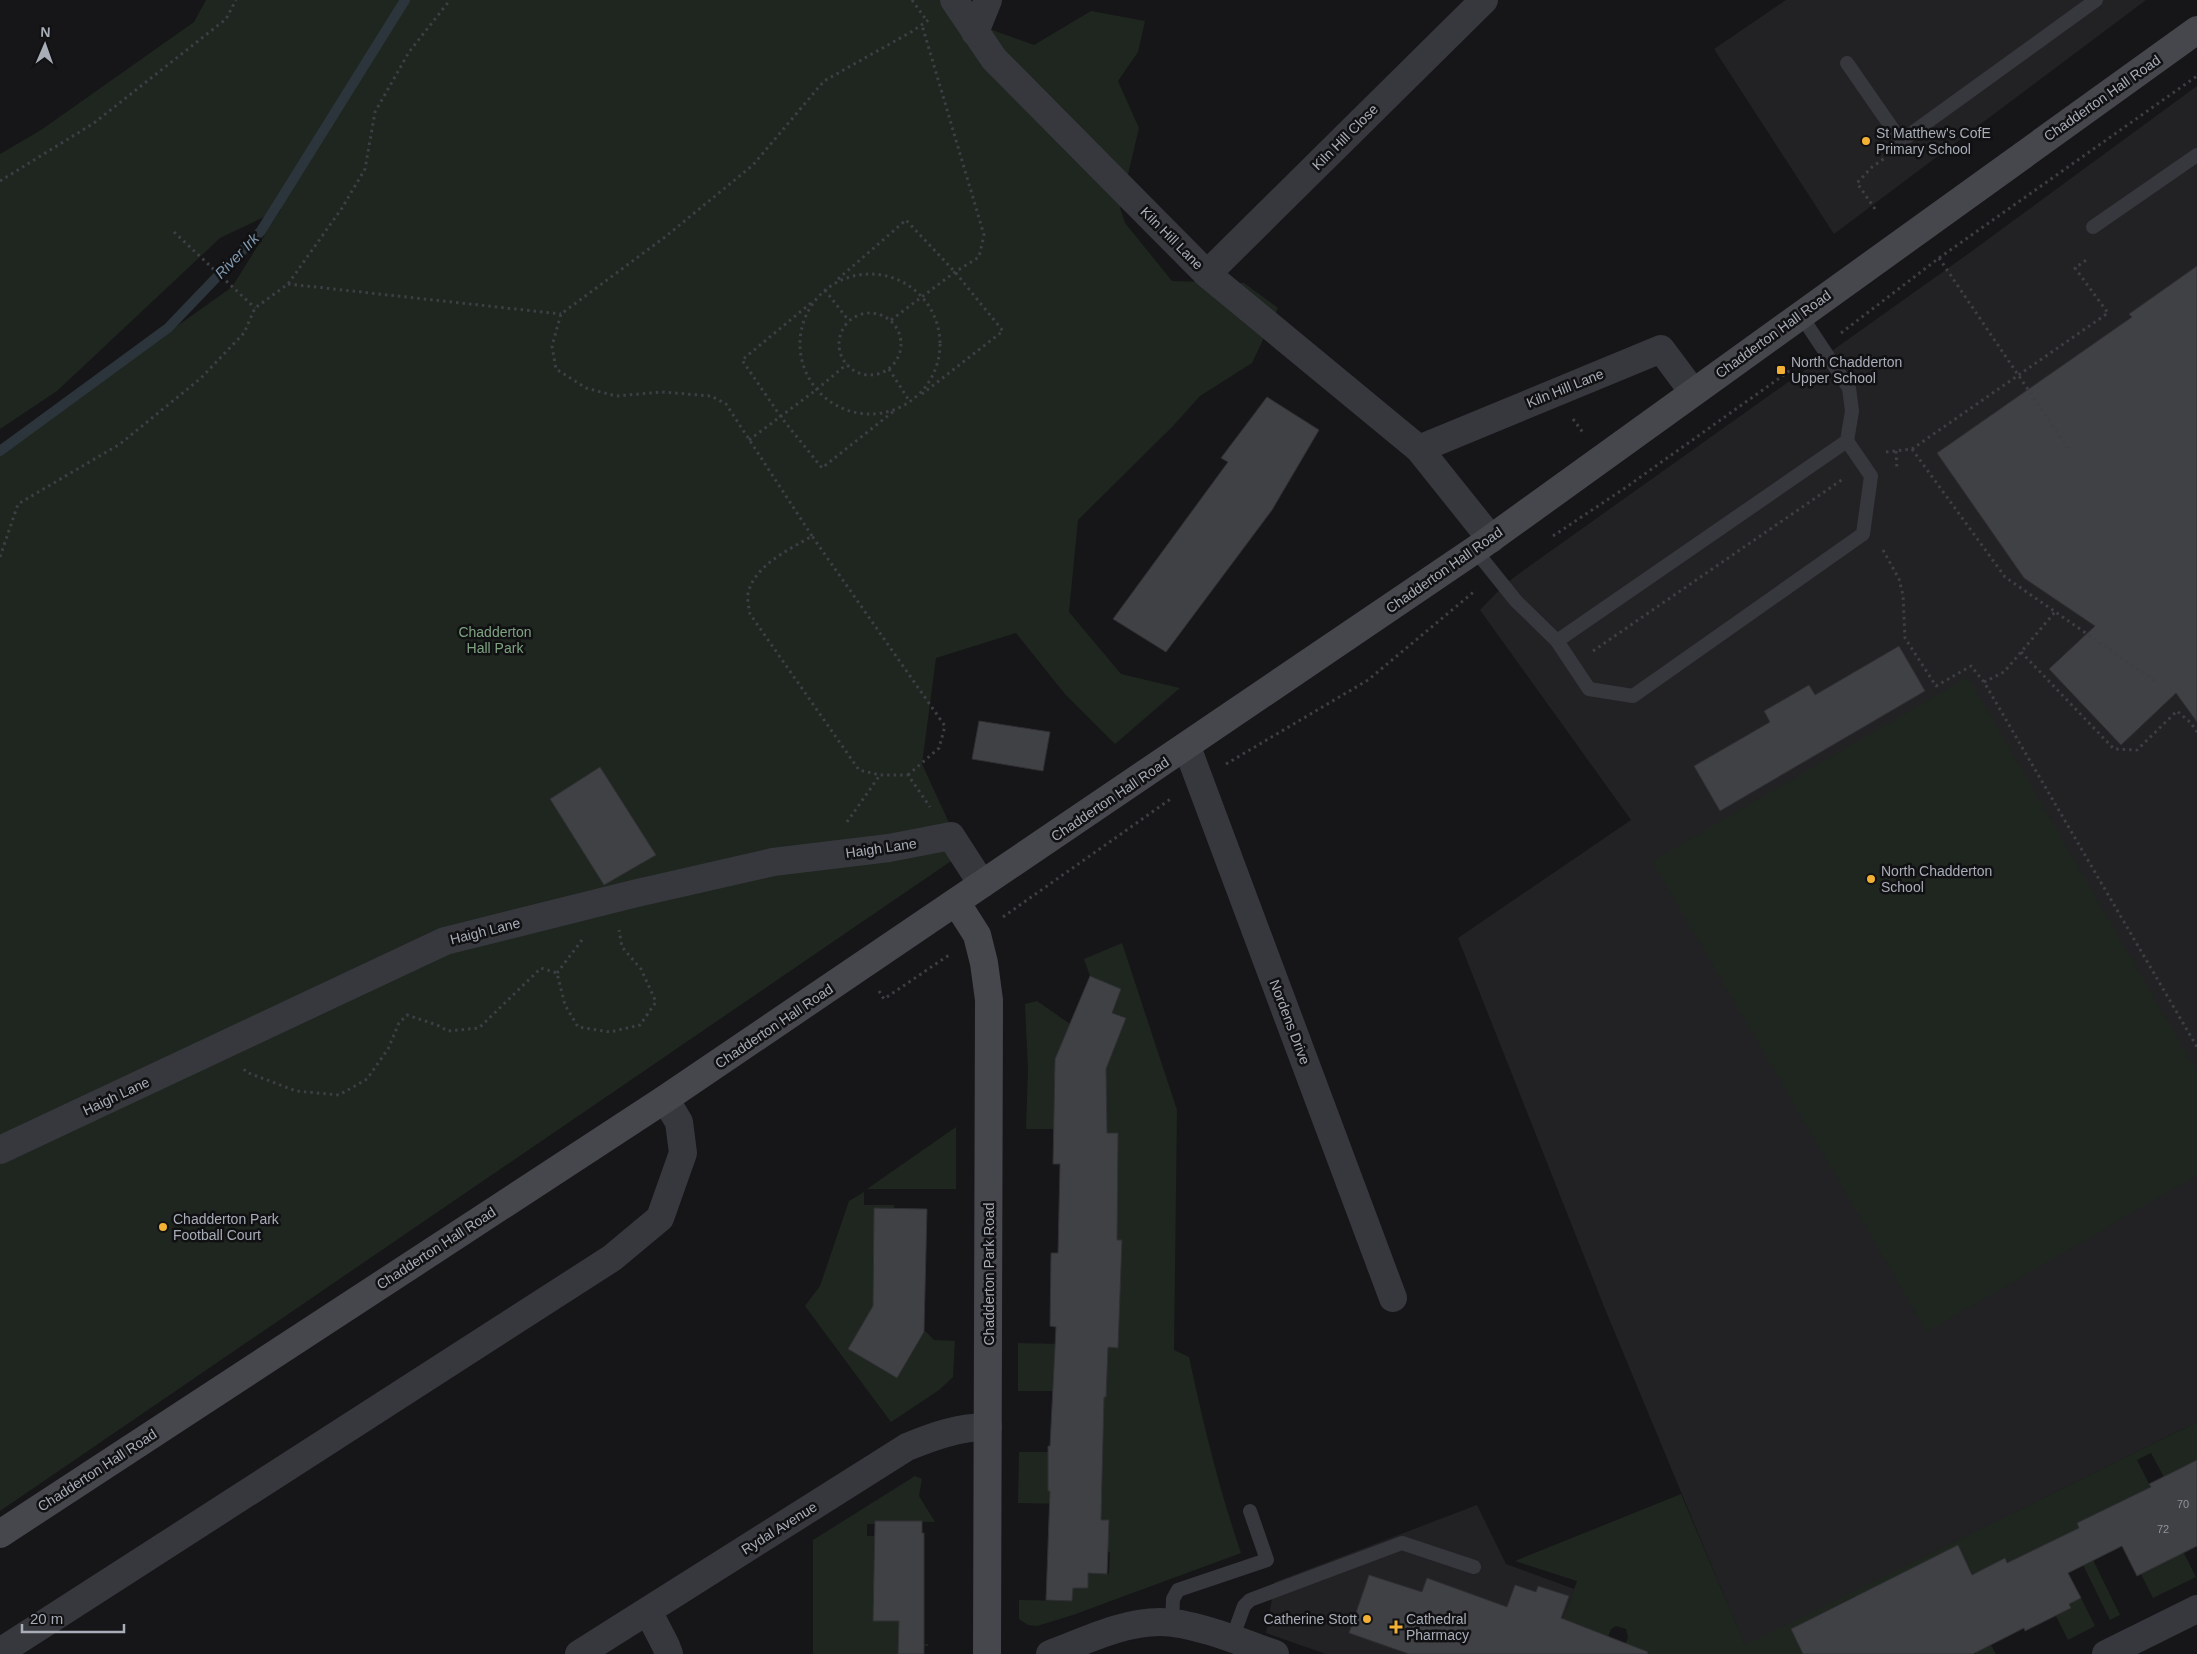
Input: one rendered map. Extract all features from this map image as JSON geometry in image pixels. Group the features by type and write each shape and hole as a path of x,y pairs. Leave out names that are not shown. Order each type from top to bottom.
{"main road":[{"name":"Chadderton Hall Road","path":"0,1534 665,1099 1187,747 1483,544 2197,30"},
{"name":"Chadderton Park Road","path":"956,902 977,935 984,964 989,1000 987,1654"}],"street":[{"path":"975,32 988,0"},
{"name":"Kiln Hill Close","path":"1207,274 1484,0"},
{"name":"Kiln Hill Lane","path":"954,1 994,59 1207,274 1419,448 1483,544"},
{"name":"Kiln Hill Lane","path":"1419,448 1661,349 1693,392"},
{"name":"Nordens Drive","path":"1187,747 1393,1298"},
{"path":"951,836 982,884"},
{"name":"Haigh Lane","path":"0,1150 445,941 642,892 773,862 889,848 951,836"},
{"path":"0,1652 612,1258 660,1218 683,1153 679,1122 665,1099"},
{"name":"Rydal Avenue","path":"579,1654 906,1447 939,1434 972,1427 988,1427"},
{"path":"2106,1654 2197,1609"},
{"path":"648,1611 666,1646 668,1654"},
{"path":"1050,1654 1128,1626 1159,1622 1172,1623 1232,1638 1275,1654"}],"lane":[{"path":"1847,63 1901,141 2096,0"},
{"path":"2093,227 2197,155"},
{"path":"1483,544 1516,601 1556,641 1589,689 1633,696 1863,534 1872,476 1847,440 1852,411 1849,388 1800,314"},
{"path":"1556,641 1847,440"},
{"path":"1172,1623 1173,1599 1178,1590 1267,1560 1250,1511"},
{"path":"1232,1638 1244,1606 1250,1600 1402,1542 1474,1567"}],"path":[{"path":"0,181 94,124 226,19 236,0"},
{"path":"0,557 18,504 120,444 193,384 244,333 255,308 288,284 342,208 365,169 375,112 410,52 450,0"},
{"path":"912,0 927,21"},
{"path":"812,536 775,559 757,574 748,595 750,614 859,770 880,776 908,775 939,748 945,726 812,536 726,404 711,396 662,392 616,396 586,388 556,369 552,346 561,314 665,237 753,165 824,81 922,25 954,1"},
{"path":"891,320 955,272 979,257 984,235 922,25"},
{"path":"1872,167 1857,183 1875,209"},
{"path":"906,220 955,272 1004,331 918,397 894,411 822,468 781,416 742,360 836,281 906,220"},
{"path":"174,232 255,308"},
{"path":"1939,258 2069,450"},
{"path":"1881,453 1912,448 2108,313 2076,268 2089,258"},
{"path":"836,281 866,272 897,277 923,295 937,319 942,346 935,374 918,397"},
{"path":"288,284 561,314"},
{"path":"825,290 849,321"},
{"path":"812,302 800,331 801,362 816,390 838,408 866,415 894,411"},
{"path":"874,313 891,320 901,336 901,345 895,363 889,369 880,374 862,374 847,364 839,347 843,329 849,321 856,316 874,313"},
{"path":"750,440 847,364"},
{"path":"889,369 910,402"},
{"path":"1912,448 2005,577 2155,681"},
{"path":"1896,451 1897,474"},
{"path":"1590,653 1843,478"},
{"path":"1884,546 1882,552 1899,579 1903,595 1905,638 1936,686 1971,666 1984,682 2197,1047"},
{"path":"1984,682 2004,672 2055,612"},
{"path":"2022,652 2114,749 2137,750 2177,711 2191,723 2197,732"},
{"path":"908,775 951,836"},
{"path":"822,856 880,776"},
{"path":"557,973 565,1005 578,1027 610,1032 640,1025 656,1002 641,969 622,947 619,927 611,929"},
{"path":"557,973 588,933"},
{"path":"227,1044 246,1072 296,1091 339,1095 367,1079 388,1049 399,1023 407,1015 437,1024 448,1031 479,1028 542,968 557,973"}],"shaded area":[{"name":"St Matthew's CofE Primary School","path":"1786,0 2146,0 1834,234 1714,49"},
{"name":"North Chadderton School","path":"2197,86 2197,1422 1745,1646 1605,1309 1458,938 1631,820 1480,610 1504,585 1524,570 1968,254"},
{"path":"1477,1505 1506,1564 1574,1589 1551,1654 1326,1654 1266,1633 1275,1582"}],"green space":[{"name":"Chadderton Hall Park","path":"206,0 957,0 970,22 1034,45 1091,11 1145,21 1138,52 1118,81 1139,128 1120,208 1125,223 1172,281 1244,283 1278,308 1252,363 1200,396 1173,426 1078,520 1069,612 1121,674 1180,688 1115,744 1065,694 1016,633 936,658 922,764 963,853 0,1511 0,452 232,287 281,209 220,238 57,391 0,429 0,154 41,130 194,22"},
{"path":"1968,677 2197,1072 2197,1175 1927,1332 1652,861"},
{"path":"1122,943 1177,1110 1174,1350 1189,1357 1212,1456 1241,1553 1073,1615 1037,1626 1028,1625 1019,1619 1019,1600 1072,1601 1073,1588 1088,1588 1088,1573 1109,1574 1110,1552 1108,1552 1091,1520 1064,1504 1018,1503 1019,1452 1048,1452 1048,1491 1102,1492 1103,1449 1090,1396 1106,1397 1108,1347 1118,1347 1122,1240 1058,1238 1118,1133 1063,1132 1063,1129 1026,1129 1028,1070 1025,1004 1037,1001 1070,1024 1054,1062 1066,1067 1081,1080 1054,1081 1054,1121 1106,1122 1102,1080 1126,1018 1112,1013 1121,989 1090,976 1084,959"},
{"path":"956,1127 956,1189 867,1189"},
{"path":"864,1192 864,1205 894,1205 894,1208 878,1208 878,1221 874,1238 873,1282 925,1283 925,1288 890,1288 889,1297 925,1317 922,1322 863,1323 848,1349 897,1378 925,1331 934,1340 955,1341 953,1377 939,1390 891,1422 805,1306 820,1286 849,1201"},
{"path":"1018,1343 1059,1344 1053,1391 1018,1391"},
{"path":"2197,1422 2197,1461 2170,1473 2166,1481 2151,1453 2137,1460 2196,1577 2153,1598 2141,1574 2152,1500 2092,1558 2120,1615 2110,1620 2068,1534 2011,1571 2005,1559 1983,1595 1958,1546 1885,1654 1855,1596 1791,1629 1803,1654 1622,1654 1628,1637 1626,1629 1616,1626 1611,1629 1602,1653 1563,1619 1577,1581 1515,1561 1681,1494 1745,1645"},
{"path":"915,1476 922,1479 919,1496 935,1522 875,1521 875,1524 867,1524 867,1536 874,1536 874,1549 876,1549 876,1589 873,1590 873,1621 922,1621 923,1644 928,1644 928,1646 899,1645 898,1654 813,1654 813,1540"},
{"path":"2081,1598 2095,1626 2068,1640 2056,1616 2071,1608 2069,1604"},
{"path":"1991,1645 1996,1654 1976,1654 1976,1652"}],"building":[{"path":"2197,266 2197,722 2176,693 2121,745 2049,669 2095,626 2024,578 1937,453 2132,317 2129,314"},
{"path":"1267,397 1319,430 1272,510 1166,652 1113,619 1228,462 1221,458"},
{"path":"1899,646 1925,691 1720,811 1694,766 1770,722 1764,711 1809,685 1815,695"},
{"path":"979,721 1050,732 1043,771 972,759"},
{"path":"600,767 656,855 604,885 550,799"},
{"path":"1090,976 1121,989 1112,1013 1126,1018 1106,1069 1107,1133 1118,1133 1117,1240 1122,1240 1118,1348 1108,1347 1106,1397 1104,1397 1101,1520 1109,1520 1107,1574 1088,1573 1088,1588 1073,1588 1072,1601 1046,1600 1050,1491 1048,1491 1048,1446 1050,1446 1056,1327 1050,1326 1051,1253 1058,1253 1060,1164 1053,1164 1055,1059"},
{"path":"874,1208 927,1209 924,1332 897,1378 848,1349 873,1306"},
{"path":"2197,1460 2197,1546 2137,1576 2122,1546 2068,1573 2081,1598 2069,1604 2071,1608 2025,1631 2024,1628 1973,1654 1803,1654 1791,1629 1958,1545 1972,1575 2005,1558 2007,1563 2079,1528 2077,1523 2151,1487 2149,1484"},
{"path":"875,1521 922,1521 922,1533 924,1533 924,1654 898,1654 899,1621 873,1621"},
{"path":"1369,1575 1422,1592 1427,1578 1507,1607 1515,1585 1536,1592 1538,1586 1569,1596 1561,1618 1648,1652 1647,1654 1409,1654 1349,1633"}],"waterway":[{"name":"River Irk","path":"0,451 168,328 261,231 405,0"}],"place":[{"name":"St Matthew's CofE Primary School","path":"1866,141"},
{"name":"North Chadderton Upper School","path":"1781,370"},
{"name":"North Chadderton School","path":"1871,879"},
{"name":"Chadderton Park Football Court","path":"163,1227"},
{"name":"Catherine Stott","path":"1367,1619"},
{"name":"Cathedral Pharmacy","path":"1396,1627"}]}
